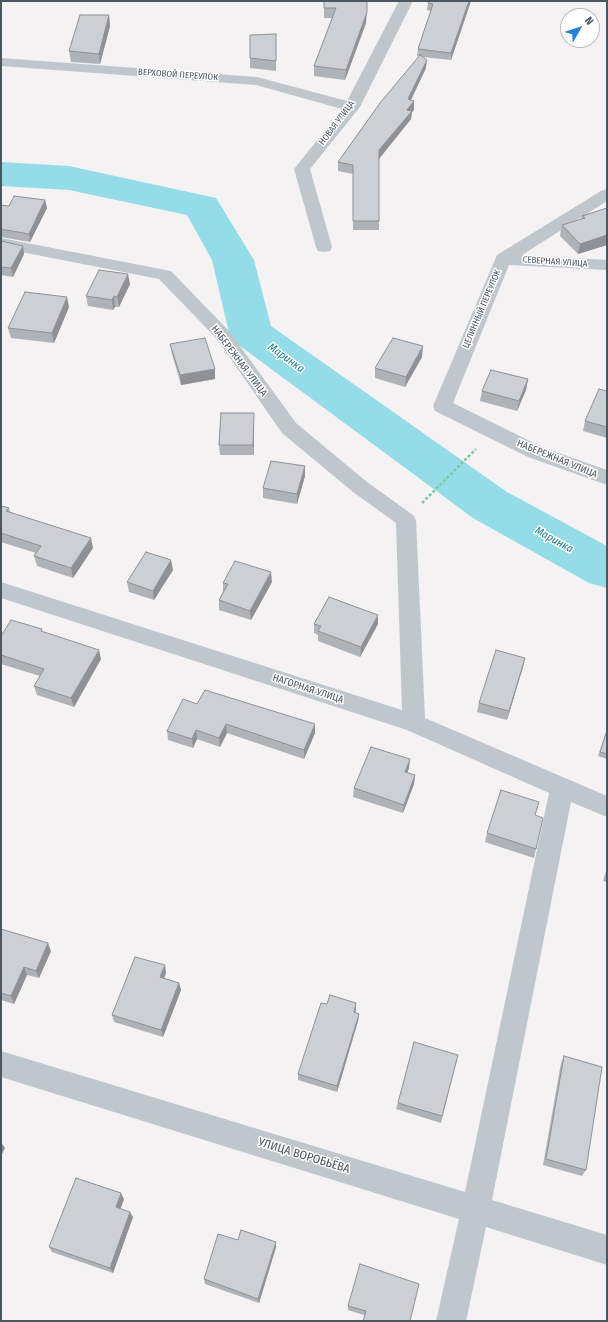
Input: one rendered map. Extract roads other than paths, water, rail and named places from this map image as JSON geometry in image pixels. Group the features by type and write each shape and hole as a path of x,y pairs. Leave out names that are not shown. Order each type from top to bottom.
{"street":[{"name":"НОВАЯ УЛИЦА","path":"324,247 302,169 352,107 406,1"},
{"name":"ВЕРХОВОЙ ПЕРЕУЛОК","path":"1,62 257,81 352,107"},
{"name":"ЦЕЛИННЫЙ ПЕРЕУЛОК","path":"442,406 503,258 607,194"},
{"name":"НАБЕРЕЖНАЯ УЛИЦА","path":"1,243 165,275 223,335 289,428 360,487 406,520 414,723"},
{"name":"СЕВЕРНАЯ УЛИЦА","path":"503,258 603,262"},
{"name":"НАБЕРЕЖНАЯ УЛИЦА","path":"442,406 535,452 607,478"},
{"name":"НАГОРНАЯ УЛИЦА","path":"1,590 414,723 607,807"},
{"path":"451,1321 476,1208 562,788"},
{"name":"УЛИЦА ВОРОБЬЁВА","path":"1,1064 476,1208 607,1250"}],"waterway":[{"name":"Маринка","path":"1,174 69,178 202,206 233,260 251,333 490,505 607,569"}]}
